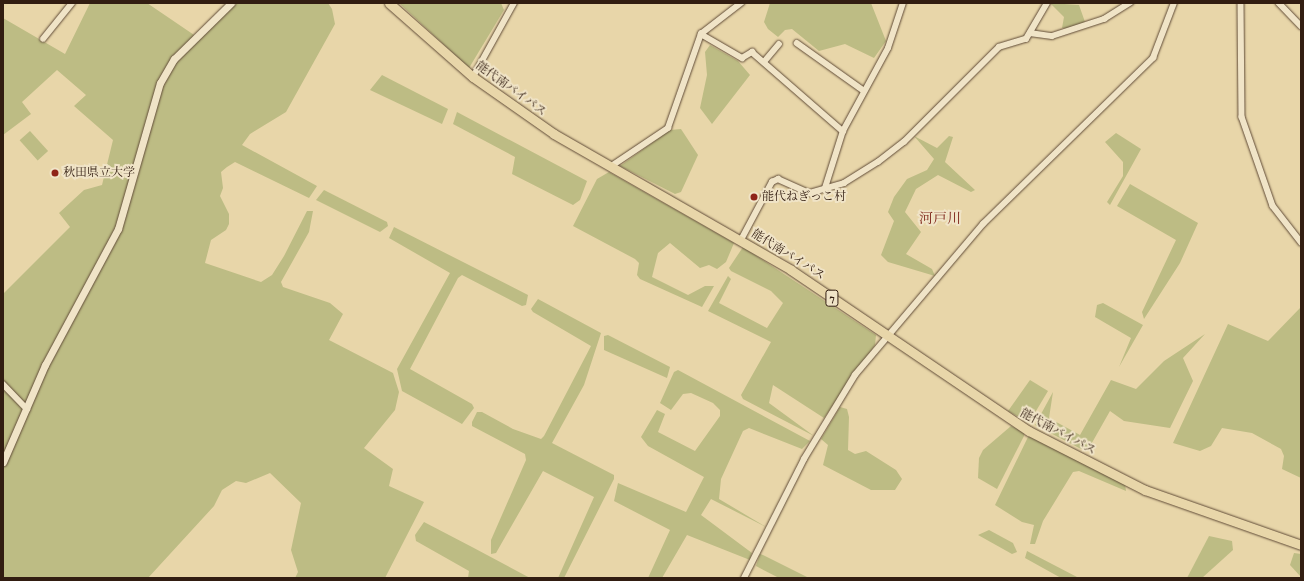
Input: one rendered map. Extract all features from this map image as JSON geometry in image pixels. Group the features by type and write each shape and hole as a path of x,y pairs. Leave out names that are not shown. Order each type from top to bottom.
{"highway":[{"name":"能代南バイパス","path":"389,3 473,77 554,134 610,167 742,240 1029,431 1145,490 1301,545"}],"street":[{"path":"43,39 72,3"},
{"path":"3,462 45,364 118,229 160,83 174,59 231,3"},
{"path":"473,77 514,3"},
{"path":"610,167 668,128 701,34 741,3"},
{"path":"825,188 843,131 863,90 888,48 904,3"},
{"path":"742,240 772,182 778,180 810,193 844,183 878,162 904,142 999,47 1026,39 1047,3"},
{"path":"1030,33 1052,36 1104,19 1130,3"},
{"path":"744,578 816,439 854,375 983,224 1153,58 1174,3"},
{"path":"1241,3 1242,117 1273,206 1301,242"},
{"path":"1279,3 1301,26"},
{"path":"701,34 742,58 752,52 843,131"},
{"path":"797,43 863,90"},
{"path":"764,62 779,44"},
{"path":"3,384 27,409"}],"shaded area":[{"path":"90,3 147,3 200,39 235,3 328,3 332,9 335,24 286,112 250,134 242,145 317,186 309,198 235,162 227,167 221,172 223,188 220,196 229,214 229,224 226,230 211,240 205,263 261,282 272,275 284,256 307,211 313,211 309,232 281,282 283,287 330,303 343,314 329,340 393,373 399,392 395,410 364,448 393,469 389,486 424,502 385,578 295,578 298,572 291,550 301,503 270,473 246,483 236,481 222,490 214,506 148,578 3,578 3,294 70,227 59,213 84,190 102,185 113,140 74,106 86,95 57,70 22,102 31,114 3,135 3,18 65,54"},
{"path":"399,3 501,3 504,10 469,68"},
{"path":"770,3 871,3 886,41 874,58 845,44 819,51 792,29 785,30 778,37 768,29 764,22"},
{"path":"1050,3 1079,5 1085,22 1069,29 1062,28 1064,17"},
{"path":"710,45 738,61 750,75 712,124 700,108 707,75 705,52"},
{"path":"382,75 448,109 442,124 370,90"},
{"path":"457,112 587,181 580,200 573,205 512,174 515,157 453,124"},
{"path":"681,129 698,155 681,192 675,194 620,166 670,130"},
{"path":"30,131 48,151 38,160 20,140"},
{"path":"1116,133 1141,149 1110,205 1107,202 1123,176 1123,162 1105,142"},
{"path":"914,136 937,148 949,136 953,137 945,162 975,190 971,192 938,175 916,189 905,212 921,232 906,254 932,269 935,276 888,262 881,255 894,221 888,212 894,197 907,179 927,170 934,159"},
{"path":"609,172 734,243 726,262 717,269 709,265 700,268 670,243 658,253 652,277 688,295 705,286 714,286 702,307 640,279 637,275 639,263 635,259 573,226 597,179"},
{"path":"1130,184 1198,223 1180,263 1144,319 1142,312 1176,240 1117,206"},
{"path":"324,190 387,222 388,226 380,232 316,200"},
{"path":"394,227 528,295 526,305 522,306 462,275 458,278 410,369 472,404 474,408 462,424 402,391 397,369 450,273 389,238"},
{"path":"743,247 876,335 875,345 824,418 773,385 769,403 814,436 743,399 741,395 771,342 708,311 728,276 731,279 719,303 767,328 783,303 771,291 731,271 729,268"},
{"path":"538,299 601,333 584,385 552,443 614,475 614,479 564,578 558,578 594,497 543,471 496,553 491,554 491,540 526,460 525,454 472,426 472,422 477,412 482,412 513,429 541,439 544,436 591,346 533,312 531,309"},
{"path":"1103,303 1143,325 1119,367 1131,338 1095,317 1097,305"},
{"path":"1301,307 1301,478 1282,469 1284,456 1281,449 1252,433 1222,428 1211,446 1200,451 1173,443 1228,324 1268,341"},
{"path":"1205,334 1183,358 1193,381 1170,428 1124,421 1110,411 1089,448 1081,449 1035,425 1053,392 1049,418 1080,435 1111,380 1136,389 1164,361"},
{"path":"608,335 670,367 667,378 604,350 604,336"},
{"path":"678,370 810,441 802,449 749,428 743,431 721,479 719,499 768,528 711,499 701,515 752,553 750,560 687,535 662,578 648,578 670,530 614,501 618,483 686,512 704,477 648,446 641,437 657,410 665,414 658,432 695,451 720,416 720,410 713,403 691,393 683,394 671,410 660,403 674,372"},
{"path":"1030,380 1048,391 1030,421 1026,421 1008,411"},
{"path":"840,407 847,409 849,417 848,450 855,454 866,451 896,470 902,479 895,490 871,490 823,465 828,445 821,439"},
{"path":"1011,426 1024,432 1024,436 997,489 978,478 979,458 983,450"},
{"path":"1032,436 1125,484 1126,491 1079,471 1073,472 1043,521 1035,544 1030,544 1034,525 1022,522 995,505 1028,437"},
{"path":"424,522 530,578 468,578 469,571 416,541 415,535"},
{"path":"989,530 1013,543 1017,552 1012,554 978,535"},
{"path":"1209,536 1232,541 1233,550 1202,578 1187,578"},
{"path":"1027,551 1079,578 1061,578 1025,558"},
{"path":"1294,553 1301,554 1301,577 1290,565"},
{"path":"760,554 809,578 779,578 756,566"}],"place":[{"name":"秋田県立大学","path":"55,173"},
{"name":"能代ねぎっこ村","path":"754,197"}],"district":[{"name":"河戸川","path":"940,219"}]}
